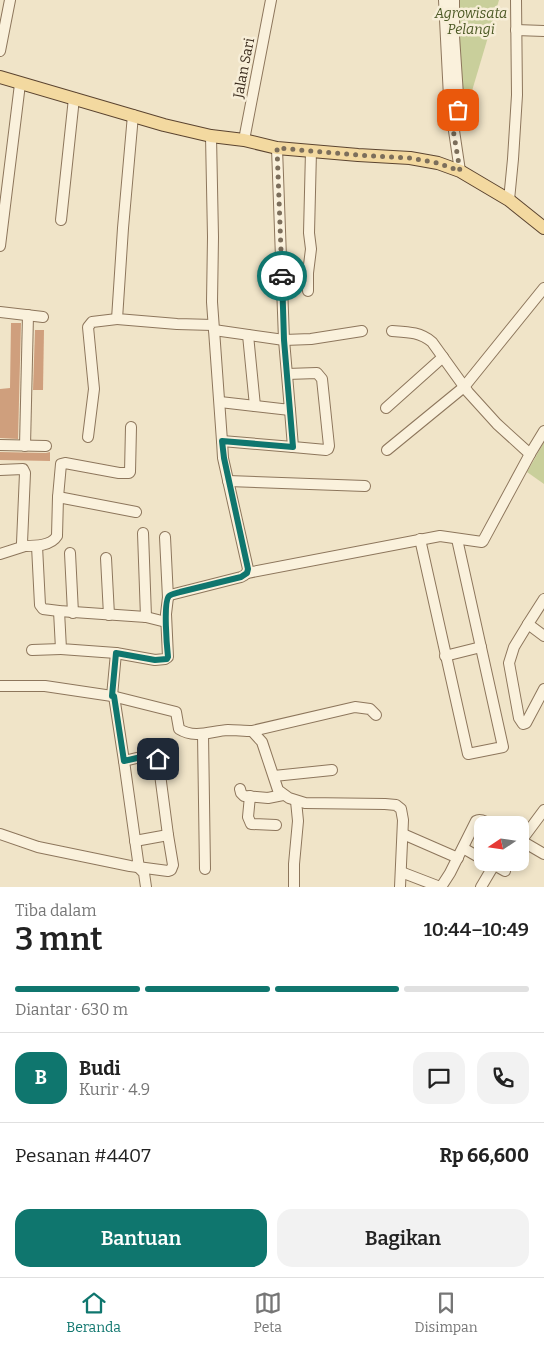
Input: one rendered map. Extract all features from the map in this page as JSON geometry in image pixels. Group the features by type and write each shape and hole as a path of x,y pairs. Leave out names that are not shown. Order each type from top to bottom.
{"main road":[{"path":"0,77 164,125 211,136 244,140 277,148 410,158 438,163 460,171 509,200 544,228"}],"street":[{"path":"0,51 10,0"},
{"name":"Jalan Sari","path":"244,140 271,0"},
{"path":"444,0 449,97 460,171"},
{"path":"453,129 458,110 454,0"},
{"path":"509,200 517,95 516,0"},
{"path":"516,30 544,31"},
{"path":"0,246 20,84"},
{"path":"61,220 74,98"},
{"path":"117,319 133,115"},
{"path":"211,136 212,302 222,441 228,481 248,569 247,573"},
{"path":"277,148 284,340 293,447"},
{"path":"308,291 311,151"},
{"path":"387,450 464,387 544,288"},
{"path":"0,312 43,317"},
{"path":"25,446 28,315"},
{"path":"88,437 94,389 88,327 92,322 117,319 213,327 248,335 284,340 311,339 362,332"},
{"path":"392,331 417,333 432,342 464,387 497,424 530,454"},
{"path":"248,335 255,406"},
{"path":"386,408 443,357"},
{"path":"222,441 328,449 326,406 320,376 317,373 286,374"},
{"path":"220,402 290,410"},
{"path":"0,554 25,546 37,546 56,538 62,463 128,474 131,427"},
{"path":"168,598 170,595 241,577 247,573 420,539 440,536 483,541 544,431"},
{"path":"0,445 46,446"},
{"path":"0,470 23,469 25,471 21,541 25,546"},
{"path":"228,481 365,486"},
{"path":"58,496 136,512"},
{"path":"143,533 146,617"},
{"path":"32,650 61,649 116,653 155,660 167,659 166,606 168,598 165,537"},
{"path":"420,539 468,754 503,747 457,539"},
{"path":"37,546 40,605 43,609 59,612 146,617 166,622"},
{"path":"70,553 73,612"},
{"path":"106,558 108,615"},
{"path":"544,599 514,647 509,663 519,718 523,724 526,723 544,689"},
{"path":"59,612 61,649"},
{"path":"528,624 544,636"},
{"path":"445,656 481,648"},
{"path":"116,653 113,696 139,868 144,873 146,887"},
{"path":"0,686 46,686 113,696 176,712 179,729 186,734 203,734 227,730 252,731 355,707 365,707 376,715"},
{"path":"252,731 262,742 278,790 283,795 300,802 387,800 401,809 403,834 400,887"},
{"path":"203,734 206,869"},
{"path":"0,834 38,846 139,868 168,872 173,865 158,759 150,755 124,761"},
{"path":"274,776 332,770"},
{"path":"240,789 242,795 268,798 283,795"},
{"path":"250,796 248,817 251,824 276,826"},
{"path":"294,887 294,864 300,802"},
{"path":"529,830 544,810"},
{"path":"401,872 440,887 458,858 474,825"},
{"path":"403,834 458,858"},
{"path":"135,841 168,835"},
{"path":"529,846 544,854"},
{"path":"463,848 474,854"},
{"path":"481,887 488,871"}],"green space":[{"name":"Agrowisata Pelangi","path":"446,0 499,0 458,138"},
{"path":"544,442 544,484 527,472"}],"building":[{"path":"11,323 21,323 18,439 0,438 0,389 10,388"},
{"path":"35,330 44,330 43,390 33,390"},
{"path":"0,452 50,452 50,461 0,460"}],"way so far":[{"path":"282,276 277,148 410,158 438,163 460,171 453,129 458,110"}],"route":[{"path":"158,759 150,755 124,761 114,696 112,696 116,653 155,660 167,659 166,606 168,597 180,592 229,581 247,573 248,569 222,441 293,447 286,374 282,276"}]}
